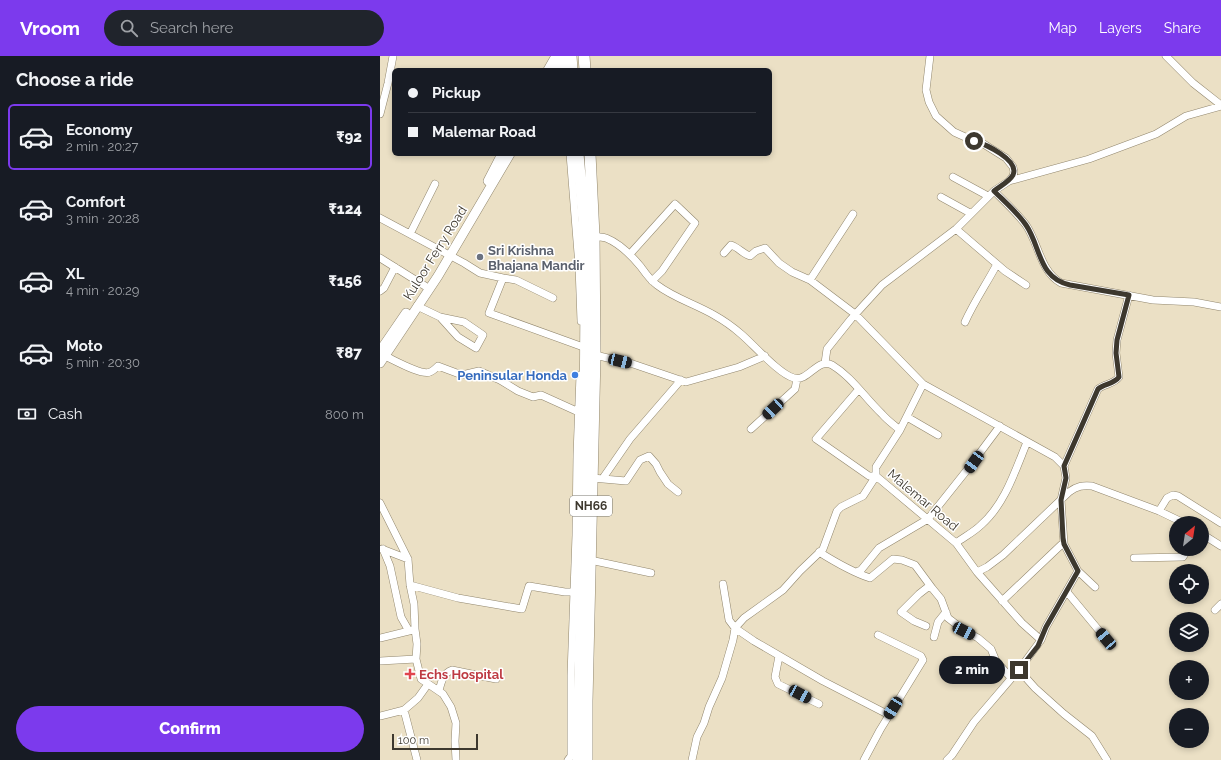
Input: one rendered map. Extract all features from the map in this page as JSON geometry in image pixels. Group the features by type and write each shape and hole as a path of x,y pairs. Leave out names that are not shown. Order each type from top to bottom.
{"highway":[{"path":"571,56 572,68"},
{"path":"584,56 584,68"},
{"name":"NH66","path":"578,156 586,259 582,413 578,760"},
{"name":"NH66","path":"587,760 595,355 594,236 590,156"}],"main road":[{"path":"549,68 556,56"},
{"path":"557,68 564,56"},
{"name":"Kuloor Ferry Road","path":"382,357 438,276 448,254 501,156"},
{"name":"Kuloor Ferry Road","path":"382,357 425,286 448,254 509,156"}],"street":[{"path":"380,114 393,56"},
{"path":"564,56 566,68"},
{"path":"930,56 926,90 929,102 936,116 954,132 982,143 1006,158 1013,167 1014,172 1009,181"},
{"path":"1166,56 1193,83 1221,105"},
{"path":"825,363 827,349 855,314 882,285 956,229 988,196 1009,181 1089,159 1156,134 1186,116 1221,105"},
{"path":"503,278 489,313 584,348 570,156"},
{"path":"953,177 988,196"},
{"path":"410,234 435,184"},
{"path":"994,191 1026,226 1049,273 1061,283 1153,300 1194,302 1221,307"},
{"path":"941,196 970,213"},
{"path":"630,254 675,204 695,223 662,271 652,282"},
{"path":"810,280 853,214"},
{"path":"380,218 448,254 480,273 516,280 553,298"},
{"path":"956,229 997,264 1026,285"},
{"path":"594,236 606,238 630,254 652,282 669,293 714,314 740,333 779,370 791,377 801,379 825,363 832,365 842,372 881,414 900,430"},
{"path":"724,254 731,245 750,256 756,250 765,248 779,263 792,272 810,280 855,314 923,384 1000,426 1055,458 1064,466"},
{"path":"380,258 425,286"},
{"path":"965,322 997,264"},
{"path":"380,291 384,288 395,267"},
{"path":"1096,587 1078,571 1064,544 1061,500 1066,478 1064,466 1098,389 1101,386 1117,380 1119,377 1116,353 1117,340 1129,295"},
{"path":"417,306 440,317 464,322 483,335 476,348 458,337 440,317"},
{"path":"595,355 632,364 686,382 739,367 765,356"},
{"path":"382,357 423,372 430,372 438,366 462,375 479,370 518,391 533,397 540,395 582,413 574,592 570,756 568,760"},
{"path":"751,429 795,389 797,379"},
{"path":"603,478 630,439 681,380"},
{"name":"Malemar Road","path":"923,384 900,430 876,467 876,476 956,543 977,572 1022,624 1041,640"},
{"path":"859,389 816,439 869,476 876,476"},
{"path":"907,417 938,435"},
{"path":"858,570 861,570 879,548 928,519 1000,426"},
{"path":"956,543 981,526 990,517 1006,492 1027,442"},
{"path":"592,478 626,481 640,460 649,456 656,464 668,484 678,492"},
{"path":"692,760 697,736 704,723 709,706 722,678 735,628 744,618 783,590 800,570 823,549 837,511 841,507 863,496 876,476"},
{"path":"977,572 987,567 1003,555 1077,486 1092,486 1169,516"},
{"path":"1159,511 1167,498 1173,495 1178,496 1221,523"},
{"path":"380,503 408,559 410,585 414,604 412,630"},
{"path":"1209,538 1221,546"},
{"path":"1002,601 1061,545"},
{"path":"382,548 408,559"},
{"path":"382,548 390,566 401,617 412,630 417,644 416,659 421,679 443,694 451,708 456,723 456,760"},
{"path":"819,552 841,565 870,578 893,559 902,560 915,565 941,599 948,618 964,631 978,638 991,649 996,661 1011,678"},
{"path":"1134,558 1183,558 1184,556"},
{"path":"590,560 651,573"},
{"path":"946,760 952,755 974,722 1019,670 1041,640 1046,627 1078,571"},
{"path":"723,584 729,620 735,628 779,656 888,716"},
{"path":"410,585 458,598 522,609 529,586 574,592"},
{"path":"926,626 914,621 901,612 928,587 932,588"},
{"path":"1067,592 1106,639"},
{"path":"1215,610 1221,604"},
{"path":"934,637 938,622 946,612"},
{"path":"380,638 412,630"},
{"path":"864,760 888,716 923,660 921,656 878,635"},
{"path":"779,656 775,677 778,684 819,704"},
{"path":"380,661 416,659"},
{"path":"439,691 449,670 496,679"},
{"path":"1019,670 1035,688 1064,714 1092,736 1106,760"},
{"path":"380,716 404,710 418,698 428,684"},
{"path":"404,710 417,760"}],"place":[{"name":"Sri Krishna Bhajana Mandir","path":"480,257"},
{"name":"Peninsular Honda","path":"575,375"},
{"name":"Echs Hospital","path":"410,674"}],"route":[{"path":"974,141 982,143 1006,158 1013,167 1013,176 1009,181 994,191 1026,226 1039,255 1049,273 1055,279 1061,283 1070,285 1129,295 1117,340 1116,353 1119,377 1117,380 1101,386 1098,389 1064,466 1066,478 1061,500 1063,538 1064,544 1078,571 1046,627 1038,646 1019,670"}]}
